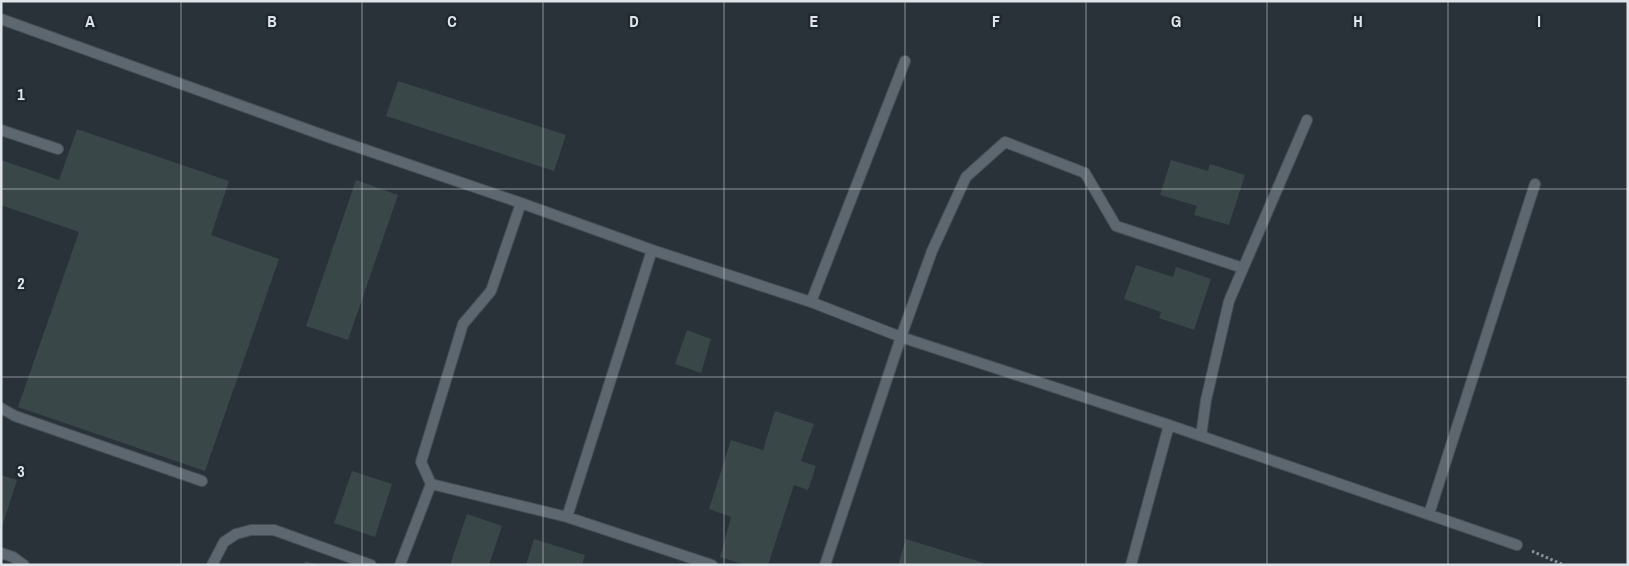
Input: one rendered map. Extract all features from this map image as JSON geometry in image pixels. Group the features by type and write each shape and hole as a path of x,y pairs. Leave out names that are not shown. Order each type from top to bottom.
{"lane":[{"path":"1,19 331,138 521,202 652,250 811,302 901,337 1169,425 1518,545"},
{"path":"811,302 905,61"},
{"path":"1201,436 1206,400 1229,301 1307,120"},
{"path":"1,130 58,149"},
{"path":"825,565 901,337 932,252 966,177 1005,142 1085,173 1116,226 1243,268"},
{"path":"1429,514 1534,184"},
{"path":"400,565 431,484 421,462 463,324 492,291 521,202"},
{"path":"567,517 652,250"},
{"path":"1,408 15,416 202,481"},
{"path":"1131,565 1169,425"},
{"path":"431,484 567,517 709,564"},
{"path":"212,565 224,542 236,534 251,530 274,530 372,565"},
{"path":"1,553 12,557 24,565"}],"path":[{"path":"1518,545 1564,565"}],"building":[{"path":"398,81 566,135 554,171 386,116"},
{"path":"77,129 229,181 211,235 279,259 205,471 18,407 79,232 1,205 1,160 59,180"},
{"path":"1171,160 1208,171 1210,164 1245,175 1229,225 1194,215 1197,206 1160,195"},
{"path":"356,180 398,195 348,340 306,326"},
{"path":"1136,265 1173,277 1176,267 1211,279 1194,330 1159,318 1161,312 1124,299"},
{"path":"687,330 711,339 701,373 675,364"},
{"path":"775,411 814,424 801,461 816,466 808,490 794,485 768,565 746,565 720,557 731,517 709,509 731,440 763,450"},
{"path":"352,471 392,484 375,537 334,523"},
{"path":"1,475 17,480 2,527 1,527"},
{"path":"467,514 502,526 489,565 450,565"},
{"path":"534,539 585,555 582,565 526,565"},
{"path":"906,539 987,564 987,565 898,565"},
{"path":"305,561 316,564 316,565 304,565"}]}
